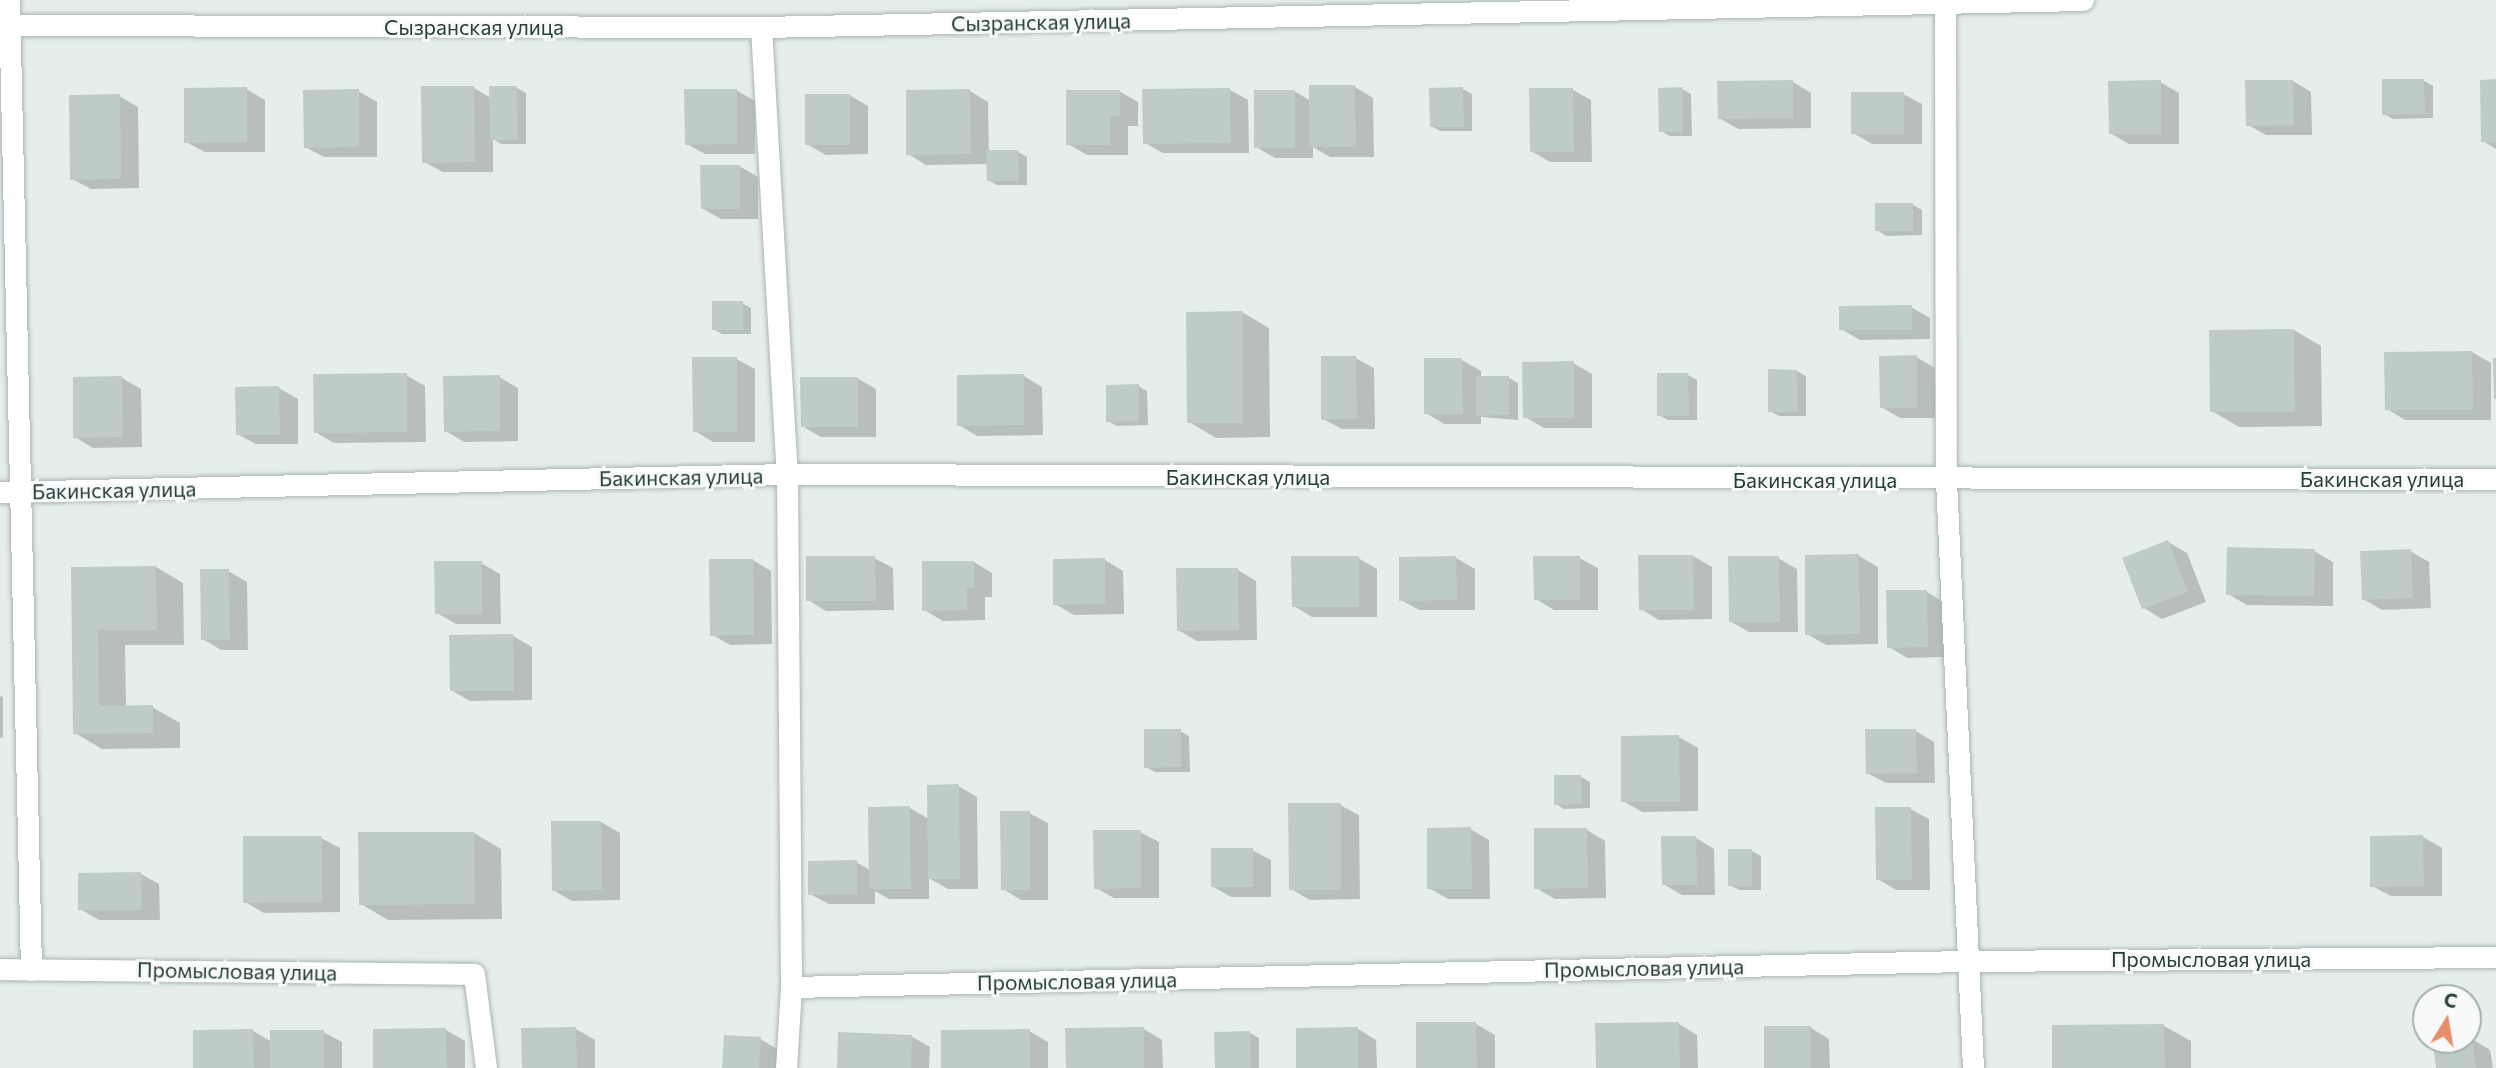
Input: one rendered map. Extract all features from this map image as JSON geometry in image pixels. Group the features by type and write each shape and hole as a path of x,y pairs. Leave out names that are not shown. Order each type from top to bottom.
{"street":[{"path":"9,0 4,25 10,492 31,970"},
{"name":"Сызранская улица","path":"4,25 761,27 2082,0"},
{"path":"1945,2 1946,480 1973,1068"},
{"path":"761,27 787,474 791,988 786,1068"},
{"name":"Бакинская улица","path":"10,492 787,474 1946,480 2496,479"},
{"name":"Промысловая улица","path":"791,988 1968,961 2496,957"},
{"name":"Промысловая улица","path":"0,969 474,974 486,1068"}],"building":[{"path":"2382,79 2424,79 2425,114 2382,115"},
{"path":"2496,79 2496,142 2481,142 2480,80"},
{"path":"1793,80 1793,118 1718,119 1717,81"},
{"path":"2161,80 2161,134 2109,134 2108,81"},
{"path":"2245,80 2293,80 2294,125 2246,126"},
{"path":"1309,85 1355,85 1356,147 1309,147"},
{"path":"421,86 474,86 475,162 422,163"},
{"path":"489,86 517,86 518,140 490,140"},
{"path":"247,87 247,142 184,143 184,88"},
{"path":"1463,87 1464,127 1430,127 1429,88"},
{"path":"1683,87 1683,132 1659,132 1658,88"},
{"path":"1230,88 1231,143 1143,144 1142,89"},
{"path":"1529,88 1573,88 1574,152 1530,152"},
{"path":"359,89 359,147 304,148 303,90"},
{"path":"684,89 737,89 737,144 685,145"},
{"path":"970,89 971,154 906,155 906,90"},
{"path":"1066,90 1120,90 1120,116 1110,116 1110,145 1066,145"},
{"path":"1254,90 1295,90 1295,148 1254,148"},
{"path":"1851,92 1904,92 1904,134 1851,134"},
{"path":"120,94 121,179 70,180 69,95"},
{"path":"805,94 850,94 850,145 805,145"},
{"path":"986,150 1018,150 1019,181 987,181"},
{"path":"700,165 740,165 740,209 701,209"},
{"path":"1875,203 1913,203 1913,231 1875,231"},
{"path":"712,301 743,301 743,330 712,330"},
{"path":"1912,305 1912,330 1839,330 1839,306"},
{"path":"1243,311 1243,423 1187,423 1186,312"},
{"path":"2294,329 2295,412 2210,412 2209,330"},
{"path":"2472,351 2473,410 2385,410 2384,352"},
{"path":"1917,355 1917,408 1880,408 1879,356"},
{"path":"1321,356 1356,356 1357,419 1321,420"},
{"path":"692,357 737,357 737,432 693,432"},
{"path":"1424,358 1462,358 1463,414 1424,414"},
{"path":"2493,358 2496,358 2496,399 2494,399"},
{"path":"1574,361 1574,418 1523,418 1522,362"},
{"path":"1768,369 1797,370 1798,412 1768,412"},
{"path":"407,373 407,432 314,433 313,374"},
{"path":"1657,373 1688,373 1689,416 1657,416"},
{"path":"1024,374 1024,425 957,426 957,375"},
{"path":"500,375 500,431 444,432 443,376"},
{"path":"122,376 123,437 73,438 73,377"},
{"path":"1476,376 1509,376 1509,415 1476,416"},
{"path":"800,377 858,377 858,427 801,427"},
{"path":"1139,384 1139,421 1106,422 1106,385"},
{"path":"279,386 280,435 236,435 235,387"},
{"path":"2168,540 2188,592 2142,609 2122,558"},
{"path":"2227,547 2315,549 2314,596 2226,595"},
{"path":"2411,549 2413,598 2362,600 2360,551"},
{"path":"1859,554 1860,634 1805,635 1805,555"},
{"path":"1638,555 1693,555 1694,610 1639,610"},
{"path":"806,556 875,556 876,601 806,601"},
{"path":"1291,556 1359,556 1359,607 1292,607"},
{"path":"1456,556 1457,600 1399,601 1399,557"},
{"path":"1533,556 1580,556 1580,600 1534,600"},
{"path":"1728,556 1779,556 1780,622 1729,622"},
{"path":"1105,558 1105,604 1053,605 1053,559"},
{"path":"709,559 753,559 754,635 710,636"},
{"path":"434,561 482,561 482,614 435,614"},
{"path":"922,561 974,561 974,588 967,588 967,610 922,611"},
{"path":"156,566 157,630 98,630 99,706 153,705 153,733 73,734 71,567"},
{"path":"1176,568 1238,568 1239,630 1177,631"},
{"path":"200,569 229,569 230,640 201,640"},
{"path":"1886,590 1927,590 1928,647 1887,648"},
{"path":"513,634 514,691 450,691 449,635"},
{"path":"1144,729 1181,729 1181,767 1144,768"},
{"path":"1865,729 1916,729 1917,773 1866,774"},
{"path":"1679,735 1680,802 1621,802 1621,736"},
{"path":"1554,775 1581,775 1582,804 1554,805"},
{"path":"959,784 960,879 928,879 927,785"},
{"path":"1288,803 1341,803 1341,890 1289,890"},
{"path":"910,806 911,889 869,889 868,807"},
{"path":"1875,807 1911,807 1912,880 1876,880"},
{"path":"1000,811 1030,811 1030,890 1001,890"},
{"path":"551,821 601,821 602,890 552,891"},
{"path":"1471,827 1472,889 1427,889 1427,828"},
{"path":"1534,828 1587,828 1588,888 1534,889"},
{"path":"1093,830 1141,830 1141,888 1094,889"},
{"path":"358,832 474,832 475,904 359,905"},
{"path":"2423,835 2424,886 2370,887 2370,836"},
{"path":"243,836 322,836 322,902 243,903"},
{"path":"1661,836 1696,836 1697,885 1662,885"},
{"path":"1211,848 1253,848 1253,887 1211,887"},
{"path":"1728,849 1752,849 1752,886 1728,886"},
{"path":"857,860 857,894 808,895 808,861"},
{"path":"141,872 142,910 78,910 78,873"},
{"path":"1416,1022 1476,1022 1477,1068 1416,1068"},
{"path":"1679,1022 1680,1068 1596,1068 1595,1023"},
{"path":"2164,1024 2165,1068 2052,1068 2052,1025"},
{"path":"1764,1026 1811,1026 1811,1068 1764,1068"},
{"path":"576,1027 577,1068 522,1068 521,1028"},
{"path":"1144,1027 1144,1068 1066,1068 1065,1028"},
{"path":"1358,1027 1358,1068 1296,1068 1296,1028"},
{"path":"446,1028 447,1068 373,1068 373,1029"},
{"path":"253,1029 254,1068 193,1068 193,1030"},
{"path":"1030,1029 1030,1068 941,1068 941,1030"},
{"path":"270,1030 324,1030 324,1068 270,1068"},
{"path":"1250,1031 1251,1068 1215,1068 1214,1032"},
{"path":"838,1032 912,1035 911,1068 837,1068"},
{"path":"724,1035 761,1037 759,1068 722,1068"},
{"path":"2434,1054 2474,1054 2476,1068 2436,1068"}]}
